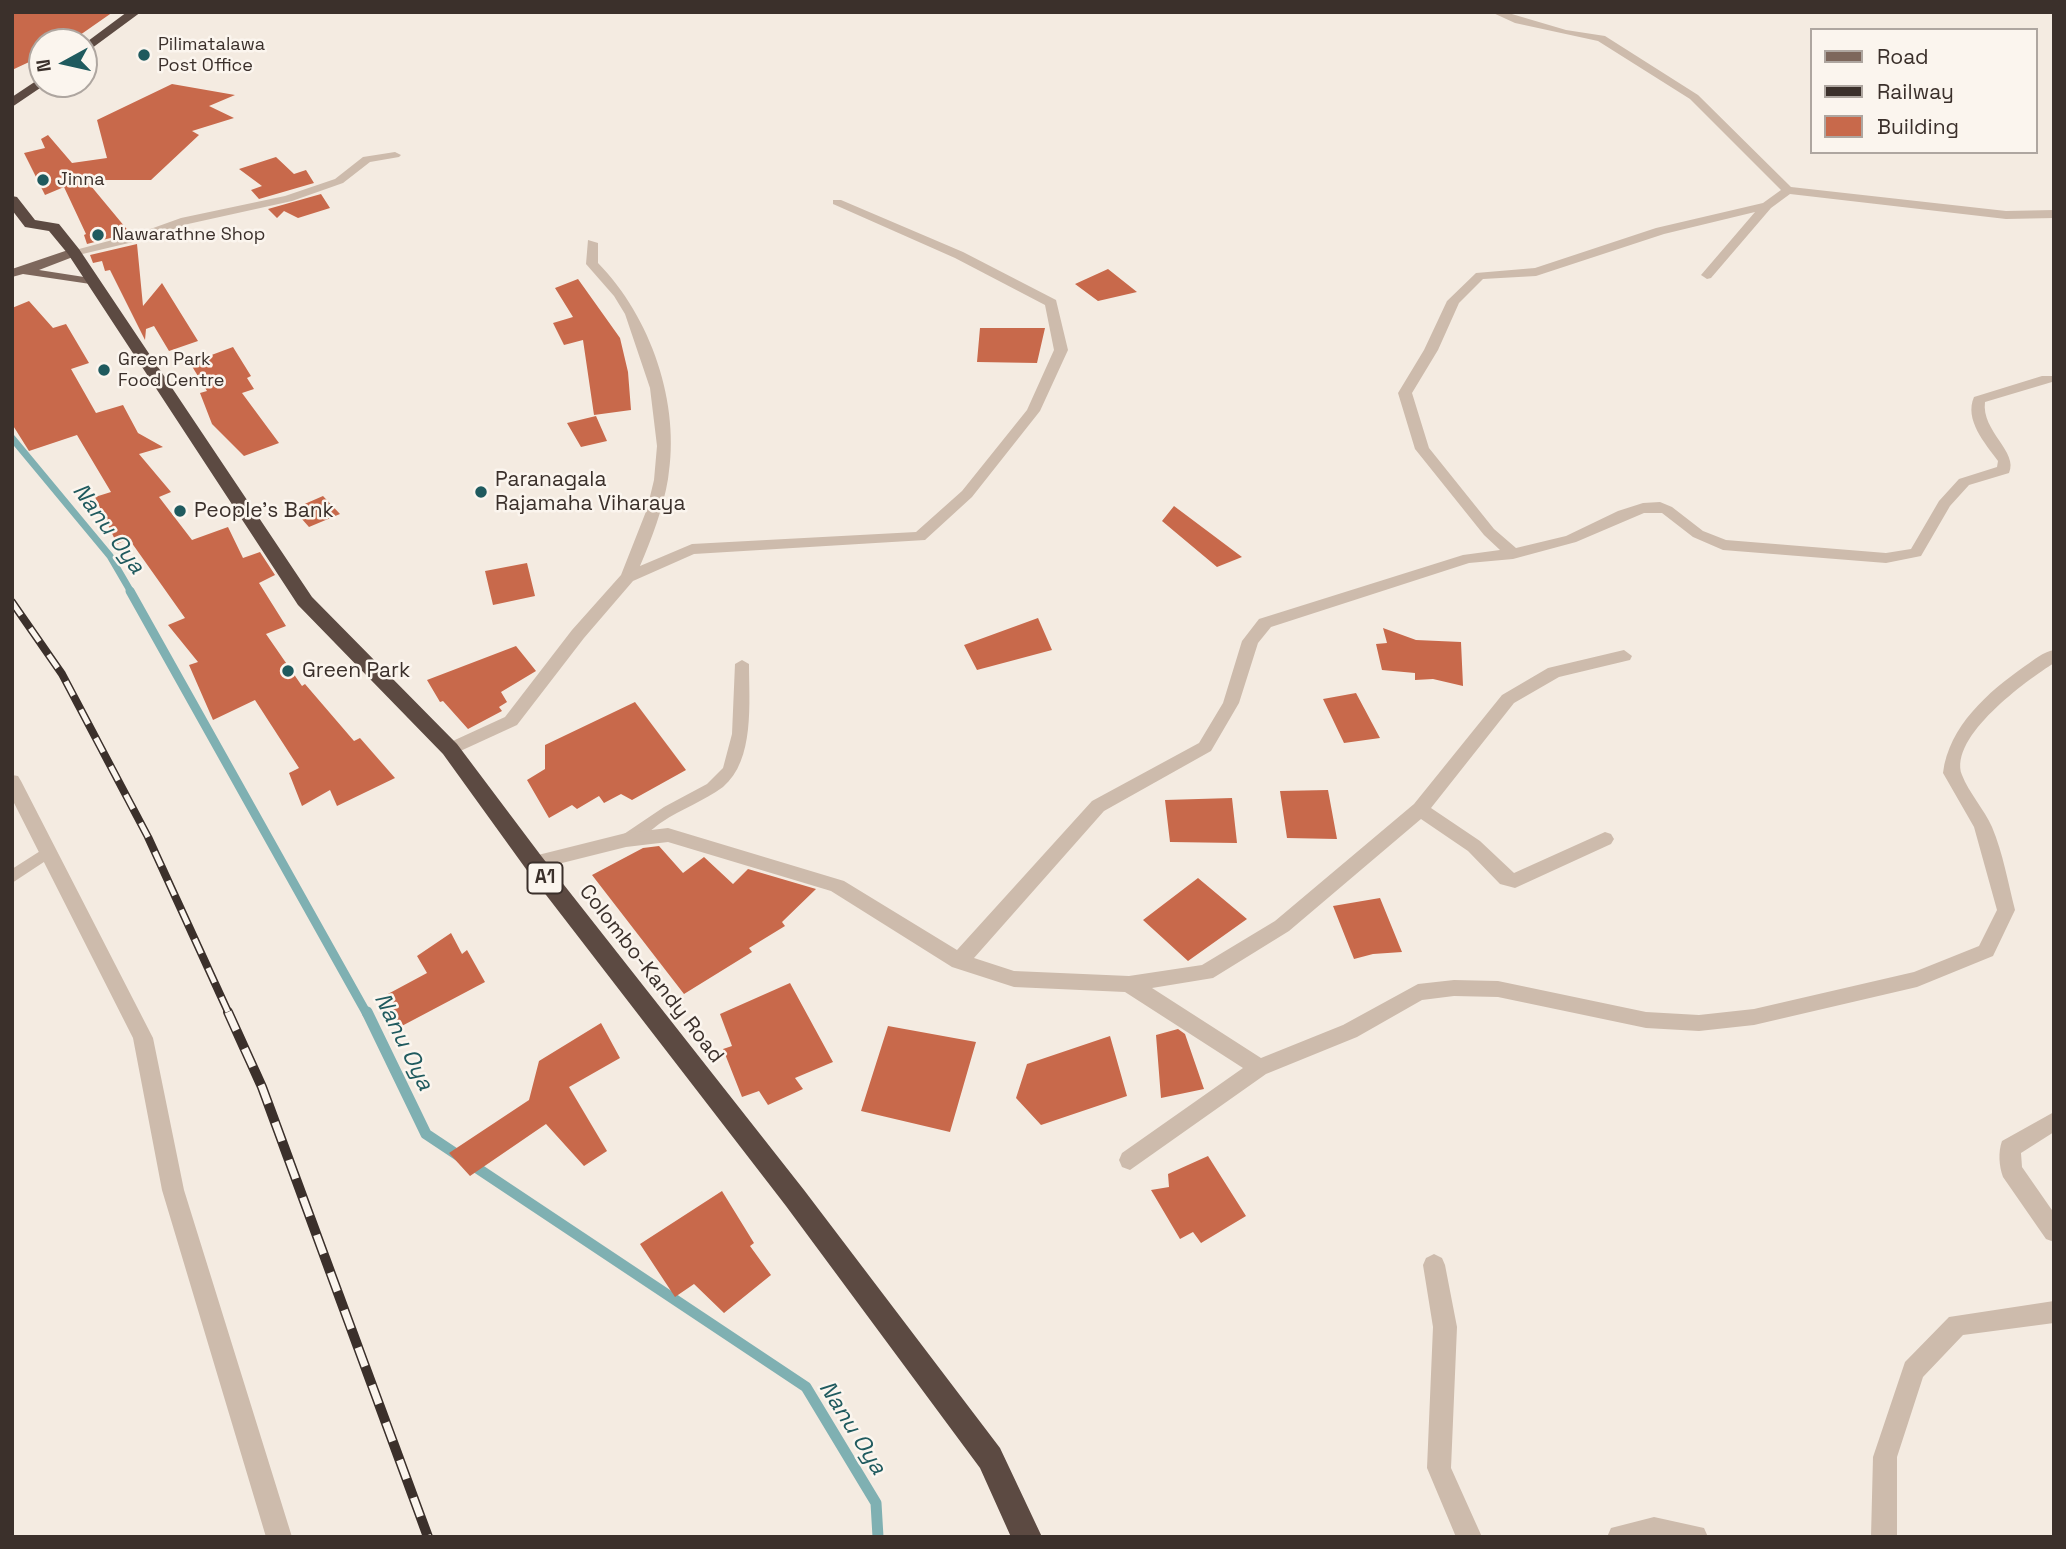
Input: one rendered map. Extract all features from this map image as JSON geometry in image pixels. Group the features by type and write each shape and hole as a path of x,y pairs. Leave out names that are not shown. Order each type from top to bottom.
{"highway":[{"path":"98,40 135,12"},
{"path":"12,103 28,91"},
{"name":"Colombo-Kandy Road","path":"12,200 30,224 54,226 74,252 305,601 450,749 534,863 796,1198 990,1458 1027,1537"}],"main road":[{"path":"19,272 74,252"},
{"path":"19,272 93,282"}],"street":[{"path":"1496,12 1542,27 1601,38 1695,97 1788,190 2006,215 2054,214"},
{"path":"74,252 146,235 185,221 288,199 339,181 367,159 395,155"},
{"path":"1707,275 1767,206 1788,190"},
{"path":"628,577 692,549 920,537 967,494 1033,411 1061,350 1051,303 959,255 837,202"},
{"path":"1513,554 1489,532 1422,449 1405,393 1431,350 1453,301 1480,276 1536,272 1660,231 1767,206"},
{"path":"450,749 510,721 578,634 628,577 657,500 663,464 662,423 652,373 631,313 612,285 592,264 592,243"},
{"path":"959,961 1098,806 1205,747 1231,703 1250,641 1265,623 1468,558 1513,554 1571,539 1622,514 1660,507 1698,534 1723,545 1886,558 1916,553 1944,504 1964,482 2004,470 2005,461 1979,419 1976,409 1979,400 2046,379"},
{"path":"1130,1160 1259,1068 1350,1031 1418,992 1454,988 1498,989 1646,1020 1699,1023 1754,1017 1917,979 1986,951 2006,909 1983,827 1952,774 1956,748 1984,709 2022,675 2054,655"},
{"path":"534,863 626,840 668,835 837,886 959,961 1014,979 1129,984 1206,972 1282,926 1420,809 1508,699 1554,672 1623,656"},
{"path":"12,781 143,1038 173,1190 279,1537"},
{"path":"1420,809 1474,846 1507,879 1515,881 1605,839"},
{"path":"1129,984 1259,1068"},
{"path":"2054,1121 2011,1148 2011,1170 2054,1233"},
{"path":"1434,1265 1445,1327 1439,1468 1469,1537"},
{"path":"1884,1537 1885,1457 1913,1370 1957,1325 2054,1312"},
{"path":"1620,1537 1654,1530 1695,1537"}],"lane":[{"path":"626,840 706,790 729,771 742,709 742,664"},
{"path":"12,877 48,852"}],"building":[{"path":"12,12 113,12 90,28 28,28 28,63 12,70"},
{"path":"172,84 235,95 209,106 234,118 192,131 199,135 151,180 86,180 130,233 87,244 86,234 64,187 45,195 24,153 45,148 41,139 48,135 72,163 107,158 97,120"},
{"path":"276,157 294,174 306,170 314,183 259,199 251,190 262,186 239,169"},
{"path":"321,194 330,208 298,218 284,211 277,218 268,209"},
{"path":"137,244 143,306 162,283 198,341 169,351 154,326 146,329 145,340 110,270 105,271 102,261 93,263 90,255"},
{"path":"1108,269 1137,292 1098,301 1075,284"},
{"path":"578,279 620,338 628,372 631,410 594,415 583,340 564,345 553,323 573,317 555,288"},
{"path":"29,301 53,328 66,324 89,363 71,369 96,413 123,405 138,433 163,447 139,454 171,492 159,497 192,540 228,527 243,558 260,552 275,575 259,583 286,626 266,634 302,686 305,684 354,741 360,738 395,778 337,806 330,790 302,806 289,773 299,768 255,700 213,720 189,665 198,662 168,625 185,618 129,539 117,544 95,497 111,492 77,435 29,451 12,424 12,308"},
{"path":"980,328 1045,328 1037,363 977,362"},
{"path":"233,347 251,376 247,378 254,389 242,393 279,443 244,456 212,424 200,393 207,391 190,363"},
{"path":"596,416 607,441 581,447 567,423"},
{"path":"323,496 340,514 309,527 293,509"},
{"path":"1174,506 1242,557 1217,567 1162,521"},
{"path":"527,563 535,596 493,605 485,571"},
{"path":"1038,618 1052,650 977,670 964,645"},
{"path":"1383,628 1416,640 1461,642 1463,686 1433,679 1415,680 1415,673 1382,670 1376,644 1387,643"},
{"path":"516,646 536,671 501,692 507,702 499,707 502,711 468,729 443,701 440,702 427,680"},
{"path":"1356,693 1380,738 1344,743 1323,699"},
{"path":"635,702 686,770 632,800 621,794 604,803 599,796 577,809 572,805 549,818 527,780 545,769 545,745"},
{"path":"1328,790 1337,839 1287,838 1280,791"},
{"path":"1232,798 1237,843 1170,842 1165,800"},
{"path":"659,846 683,873 704,857 733,884 748,869 816,889 782,922 785,926 749,948 752,952 684,994 592,875 643,848"},
{"path":"1198,878 1247,919 1188,961 1143,920"},
{"path":"1380,898 1402,952 1373,954 1354,959 1333,906"},
{"path":"451,933 462,954 467,950 485,982 398,1028 386,995 427,973 417,956"},
{"path":"790,983 833,1062 795,1078 803,1089 768,1105 759,1091 742,1097 723,1049 732,1046 720,1014"},
{"path":"601,1023 620,1058 569,1087 607,1151 584,1166 546,1124 470,1176 449,1153 529,1100 539,1061"},
{"path":"888,1026 976,1042 950,1132 861,1111"},
{"path":"1178,1029 1185,1034 1204,1089 1161,1098 1156,1035"},
{"path":"1110,1036 1127,1096 1041,1125 1016,1098 1027,1064"},
{"path":"1208,1156 1246,1216 1201,1243 1193,1232 1180,1239 1151,1190 1169,1187 1168,1174"},
{"path":"722,1191 754,1243 750,1246 771,1275 724,1313 694,1284 675,1297 640,1244"}],"waterway":[{"name":"Nanu Oya","path":"12,438 110,556 131,592"},
{"name":"Nanu Oya","path":"130,591 367,1014"},
{"name":"Nanu Oya","path":"367,1012 426,1134 806,1387 876,1503 878,1537"}],"railway":[{"path":"12,602 62,674 148,837 229,1014"},
{"path":"228,1012 262,1087 428,1537"}],"place":[{"name":"Pilimatalawa Post Office","path":"144,55"},
{"name":"Jinna","path":"43,180"},
{"name":"Nawarathne Shop","path":"98,235"},
{"name":"Green Park Food Centre","path":"104,370"},
{"name":"Paranagala Rajamaha Viharaya","path":"481,492"},
{"name":"People's Bank","path":"180,511"},
{"name":"Green Park","path":"288,671"}]}
